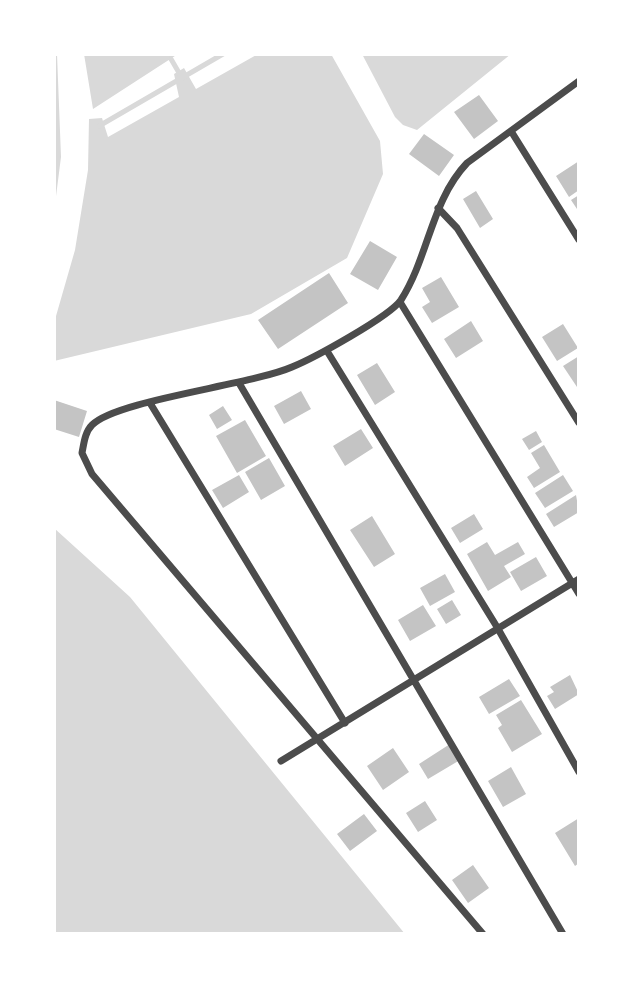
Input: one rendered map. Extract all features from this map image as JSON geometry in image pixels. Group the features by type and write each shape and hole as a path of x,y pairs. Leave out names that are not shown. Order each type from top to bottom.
{"street":[{"path":"483,934 84,461 85,438 95,422 150,403 289,369 327,351 400,302 451,179 467,163 579,81"},
{"path":"511,131 579,240"},
{"path":"438,208 457,228 579,423"},
{"path":"400,302 576,581 579,594"},
{"path":"327,351 497,627 579,772"},
{"path":"239,383 563,934"},
{"path":"150,403 345,723"},
{"path":"281,761 576,581"}],"shaded area":[{"path":"54,54 57,54 61,157 54,212"},
{"path":"84,54 178,54 93,109"},
{"path":"258,54 331,54 380,141 383,174 347,258 251,314 54,361 54,323 75,250 88,170 89,119 102,118 108,137 179,97 174,74 184,68 196,89"},
{"path":"362,54 511,54 417,130 403,125 395,117"},
{"path":"54,528 130,597 405,934 54,934"}],"building":[{"path":"479,95 498,121 474,139 454,112"},
{"path":"424,134 454,155 439,176 409,154"},
{"path":"579,161 579,190 569,197 556,176"},
{"path":"476,191 493,219 480,228 463,199"},
{"path":"579,195 579,212 571,200"},
{"path":"370,241 397,257 378,290 350,274"},
{"path":"329,273 348,303 278,349 258,320"},
{"path":"441,277 459,307 432,323 422,307 430,302 422,288"},
{"path":"471,321 483,341 456,358 444,339"},
{"path":"563,324 578,348 557,361 542,337"},
{"path":"579,356 579,390 563,366"},
{"path":"377,363 395,392 375,405 357,375"},
{"path":"301,391 311,409 284,424 274,406"},
{"path":"54,400 87,411 79,437 54,429"},
{"path":"223,406 232,420 217,429 209,415"},
{"path":"245,420 266,456 237,473 216,436"},
{"path":"361,429 373,448 345,466 333,446"},
{"path":"536,431 542,442 529,450 522,439"},
{"path":"544,445 560,472 534,488 527,477 540,468 531,453"},
{"path":"269,458 285,486 261,500 245,472"},
{"path":"239,475 249,492 223,508 212,490"},
{"path":"563,475 573,491 545,508 535,493"},
{"path":"576,495 579,512 554,527 546,514"},
{"path":"474,514 483,529 460,543 451,528"},
{"path":"372,516 395,554 374,567 350,530"},
{"path":"487,542 495,555 518,542 525,554 504,566 511,577 488,591 467,554"},
{"path":"536,557 547,576 521,591 510,572"},
{"path":"445,574 455,592 430,606 420,588"},
{"path":"452,600 461,615 446,624 437,609"},
{"path":"423,605 436,626 410,641 398,620"},
{"path":"570,675 579,694 555,709 547,696 554,692 550,687"},
{"path":"509,679 520,696 489,714 479,697"},
{"path":"521,700 542,734 512,752 498,728 502,725 496,715"},
{"path":"450,744 460,760 428,779 419,764"},
{"path":"393,748 409,772 383,790 367,766"},
{"path":"511,767 526,794 503,807 488,781"},
{"path":"425,801 437,820 418,832 406,813"},
{"path":"364,814 377,831 350,851 337,834"},
{"path":"579,818 579,863 575,866 555,833"},
{"path":"473,865 489,888 468,903 452,880"}],"waterway":[{"path":"99,126 223,54"},
{"path":"171,59 182,78"}]}
